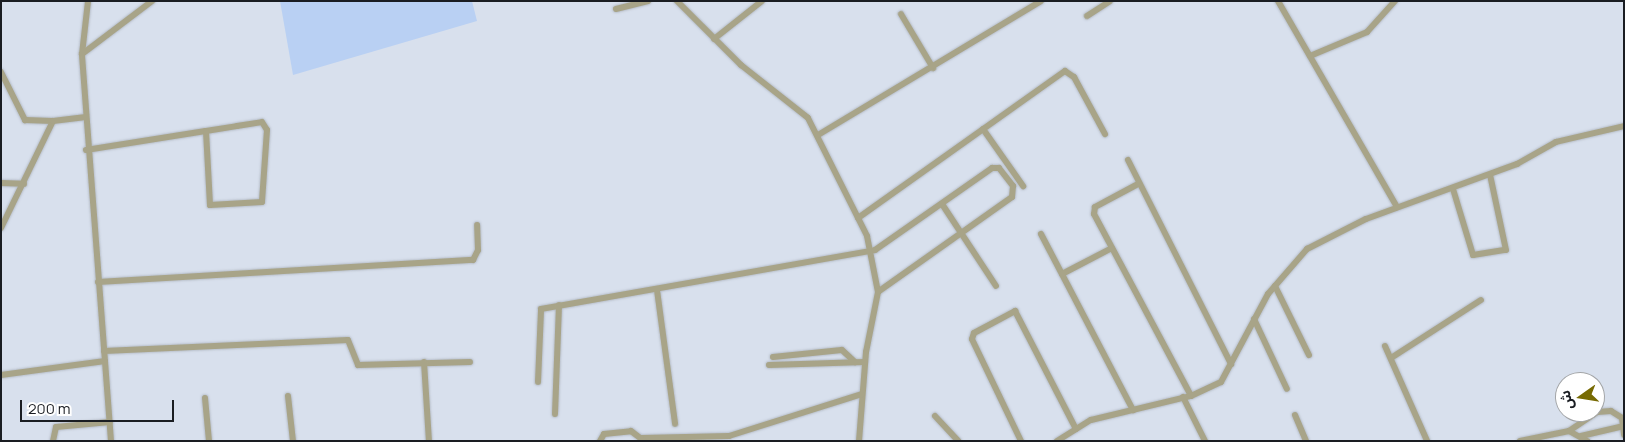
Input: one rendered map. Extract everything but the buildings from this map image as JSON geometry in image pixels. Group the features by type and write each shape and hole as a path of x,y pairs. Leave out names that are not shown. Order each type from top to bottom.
{"street":[{"path":"88,1 82,54 84,117 111,441"},
{"path":"82,54 152,1"},
{"path":"616,8 648,1"},
{"path":"677,1 714,39 804,112 818,135 872,249 878,292 865,362 859,441"},
{"path":"714,39 762,1"},
{"path":"818,135 933,68 1041,1"},
{"path":"1087,16 1110,1"},
{"path":"1278,1 1397,207"},
{"path":"1310,56 1367,32 1395,1"},
{"path":"901,14 933,68"},
{"path":"858,218 1065,71 1074,77 1105,134"},
{"path":"1,72 25,120 53,121 84,117"},
{"path":"1,228 53,121"},
{"path":"86,150 262,122 266,126 262,202 210,205 206,131"},
{"path":"1057,441 1097,417 1191,396 1221,382 1254,319 1275,286 1307,249 1397,207 1454,189 1490,174 1556,142 1624,126"},
{"path":"983,129 1023,186"},
{"path":"1128,160 1138,184 1231,364"},
{"path":"538,382 537,314 540,309 657,290 872,249 942,204 994,167 1013,186 1012,197 878,292"},
{"path":"1454,189 1473,255 1506,250 1490,174"},
{"path":"1,184 24,184"},
{"path":"1138,184 1093,210 1191,396"},
{"path":"942,204 963,232 996,286"},
{"path":"98,282 473,260 478,250 477,225"},
{"path":"1041,234 1133,410"},
{"path":"1062,274 1112,248"},
{"path":"1275,286 1309,354"},
{"path":"657,290 675,424"},
{"path":"1391,358 1481,300"},
{"path":"555,414 559,305"},
{"path":"1021,441 972,339 974,333 1015,311 1076,428"},
{"path":"1254,319 1287,389"},
{"path":"104,351 348,340 358,365 470,362"},
{"path":"1385,346 1426,441"},
{"path":"773,357 842,350 855,362"},
{"path":"1,375 105,361"},
{"path":"424,362 429,441"},
{"path":"769,365 865,362"},
{"path":"600,441 604,434 624,432 642,439 682,440 729,436 862,394"},
{"path":"288,396 293,441"},
{"path":"1183,397 1205,441"},
{"path":"205,398 209,441"},
{"path":"1520,441 1569,431 1604,411 1620,415 1624,435"},
{"path":"1295,415 1306,441"},
{"path":"935,416 958,441"},
{"path":"53,441 56,427 110,422"},
{"path":"1581,436 1623,426"},
{"path":"1569,431 1587,441"}],"shaded area":[{"path":"280,1 472,1 477,21 293,75"}]}
